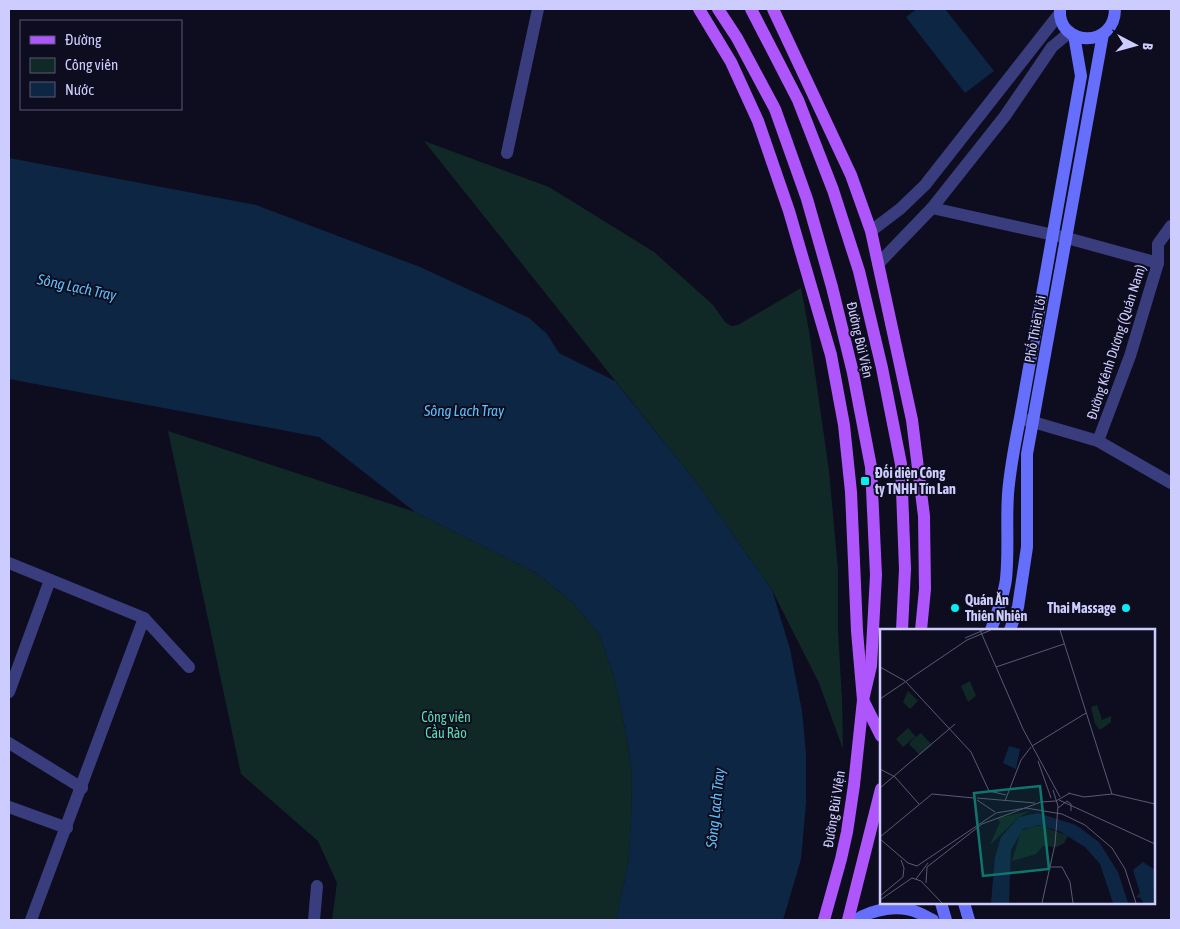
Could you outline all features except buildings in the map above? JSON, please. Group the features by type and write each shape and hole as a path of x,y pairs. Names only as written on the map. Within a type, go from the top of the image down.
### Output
{"main road":[{"name":"Đường Bùi Viện","path":"699,9 731,62 758,121 789,211 831,356 844,425 852,492 857,631 863,700"},
{"name":"Đường Bùi Viện","path":"718,9 775,109 807,199 832,287 853,373 871,468 876,575 871,666 863,700 847,832 824,920"},
{"name":"Đường Bùi Viện","path":"751,9 798,100 833,190 859,271 882,368 901,464 906,569 902,629"},
{"path":"773,9 851,175 871,231 912,420 924,516 925,590 921,629"},
{"name":"Phố Thiên Lôi","path":"1010,629 1018,607 1026,547 1026,465 1033,423 1103,34 1113,22 1115,9"},
{"name":"Phố Thiên Lôi","path":"991,629 1001,603 1006,580 1008,494 1013,451 1081,76 1072,34 1061,20 1060,11"},
{"path":"1072,34 1088,39 1103,34"},
{"path":"1081,76 1084,72 1092,73 1094,81"},
{"path":"789,211 807,199"},
{"path":"863,700 880,734"},
{"path":"848,920 880,793"},
{"path":"941,904 946,920"},
{"path":"964,904 969,920"},
{"path":"856,920 870,913 885,909 902,909 918,912 933,920"}],"street":[{"path":"507,153 538,9"},
{"path":"871,231 900,209 926,185 1060,11"},
{"path":"878,264 932,208 1005,116 1052,47 1072,34"},
{"path":"932,208 1067,238 1158,263"},
{"name":"Đường Kênh Dương (Quán Nam)","path":"1098,441 1130,356 1158,263 1158,244 1171,226"},
{"path":"1020,418 1098,441 1171,483"},
{"path":"9,563 144,618 190,667"},
{"path":"9,692 50,580"},
{"path":"31,920 82,788 144,618"},
{"path":"9,743 82,788"},
{"path":"9,807 67,828"},
{"path":"314,920 317,886"}],"green space":[{"path":"424,141 549,187 654,252 713,305 725,322 731,326 738,325 801,288 829,471 838,570 838,631 843,749 819,683 772,590 696,482"},
{"name":"Công viên Cầu Rào","path":"168,431 415,512 536,573 572,602 599,634 614,677 626,733 632,775 628,865 616,920 332,920 337,883 318,841 241,774"}],"water":[{"path":"917,9 945,9 994,71 965,93 906,17"},
{"name":"Sông Lạch Tray","path":"9,158 256,205 420,267 529,318 547,334 559,353 615,381 696,482 772,590 790,649 802,711 806,753 806,803 801,859 783,920 616,920 628,865 632,775 626,733 614,677 599,634 572,602 536,573 415,512 319,437 9,379"}],"place":[{"name":"Đối diện Công ty TNHH Tín Lan","path":"865,481"},
{"name":"Quán Ăn Thiên Nhiên","path":"955,608"},
{"name":"Thai Massage","path":"1126,608"}]}
